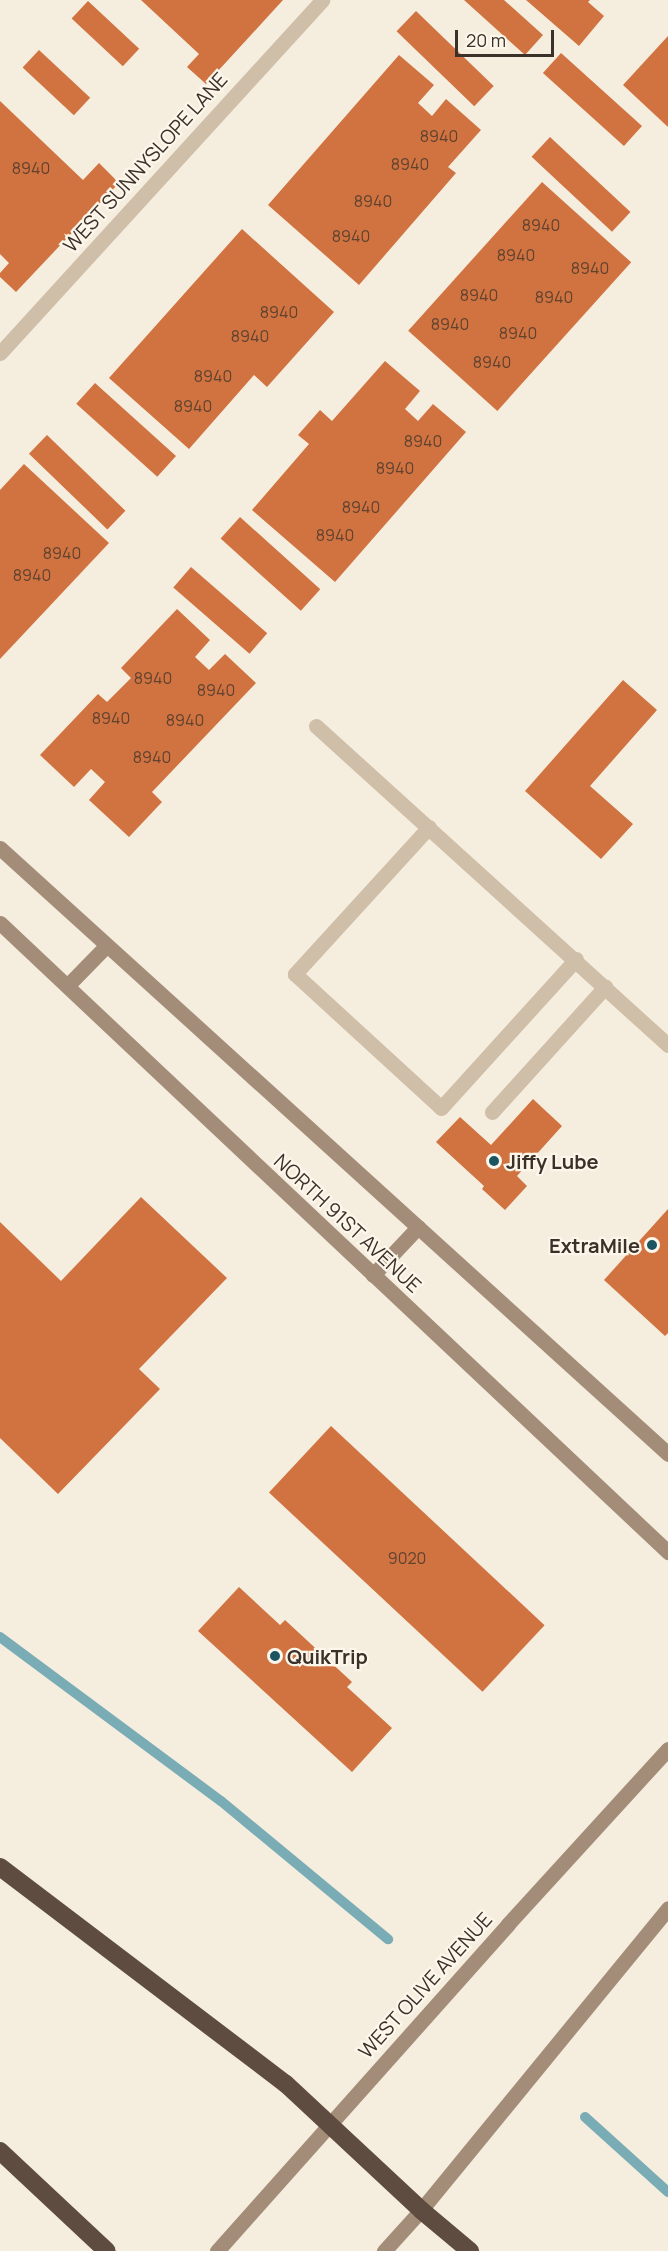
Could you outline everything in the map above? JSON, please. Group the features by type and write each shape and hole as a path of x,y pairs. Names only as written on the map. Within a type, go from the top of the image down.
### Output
{"highway":[{"path":"0,1867 286,2084 421,2210 470,2251"},
{"path":"0,2151 107,2251"}],"main road":[{"path":"0,848 668,1454"},
{"name":"NORTH 91ST AVENUE","path":"0,923 668,1552"},
{"path":"67,986 106,946"},
{"path":"373,1275 418,1227"},
{"name":"WEST OLIVE AVENUE","path":"217,2251 668,1749"},
{"path":"384,2251 421,2210 668,1908"}],"street":[{"name":"WEST SUNNYSLOPE LANE","path":"0,353 322,0"},
{"path":"316,726 576,959 668,1045"},
{"path":"429,827 295,974 441,1108 576,959"},
{"path":"492,1112 605,987"}],"building":[{"path":"141,0 283,0 206,84 187,67 199,54"},
{"path":"464,0 504,0 543,35 525,55"},
{"path":"526,0 590,0 588,2 604,16 579,46"},
{"path":"88,1 139,49 123,66 72,19"},
{"path":"416,11 494,86 474,106 397,31"},
{"path":"668,36 668,127 623,85"},
{"path":"39,50 90,98 74,115 23,68"},
{"path":"561,53 642,126 624,146 543,73"},
{"path":"399,55 434,85 418,103 432,116 446,99 481,130 448,167 456,173 359,285 268,205"},
{"path":"0,101 83,180 99,163 119,183 16,292 0,277 0,273 9,263 0,254"},
{"path":"550,137 630,212 612,232 532,157"},
{"path":"542,182 631,262 497,411 408,331"},
{"path":"242,229 334,312 267,387 254,375 189,449 109,378"},
{"path":"385,361 420,391 405,409 418,421 433,404 466,432 335,582 252,510 309,444 298,435 320,410 332,421"},
{"path":"95,383 176,456 157,477 76,404"},
{"path":"47,435 125,511 107,529 29,454"},
{"path":"24,464 109,543 0,659 0,490"},
{"path":"240,517 320,589 301,611 221,539"},
{"path":"191,567 267,633 250,654 173,587"},
{"path":"177,609 210,640 195,657 209,670 225,654 256,683 152,792 162,802 129,837 89,800 105,782 91,769 74,787 40,755 98,694 107,702 131,678 121,668"},
{"path":"623,680 657,710 590,786 633,824 601,859 525,791"},
{"name":"Jiffy Lube","path":"533,1099 562,1126 517,1176 527,1186 505,1210 482,1189 484,1186 436,1142 460,1117 491,1145"},
{"path":"141,1197 227,1278 139,1369 160,1389 58,1494 0,1438 0,1222 61,1281"},
{"name":"ExtraMile","path":"668,1209 668,1333 665,1336 604,1280"},
{"name":"QuikTrip","path":"331,1426 545,1625 482,1692 269,1493"},
{"name":"QuikTrip","path":"239,1587 280,1625 285,1620 352,1682 347,1687 392,1728 352,1772 198,1631"}],"waterway":[{"path":"0,1637 221,1801 388,1939"},
{"path":"585,2117 668,2192"}],"place":[{"name":"Jiffy Lube","path":"494,1161"},
{"name":"ExtraMile","path":"652,1245"},
{"name":"QuikTrip","path":"275,1656"}]}
